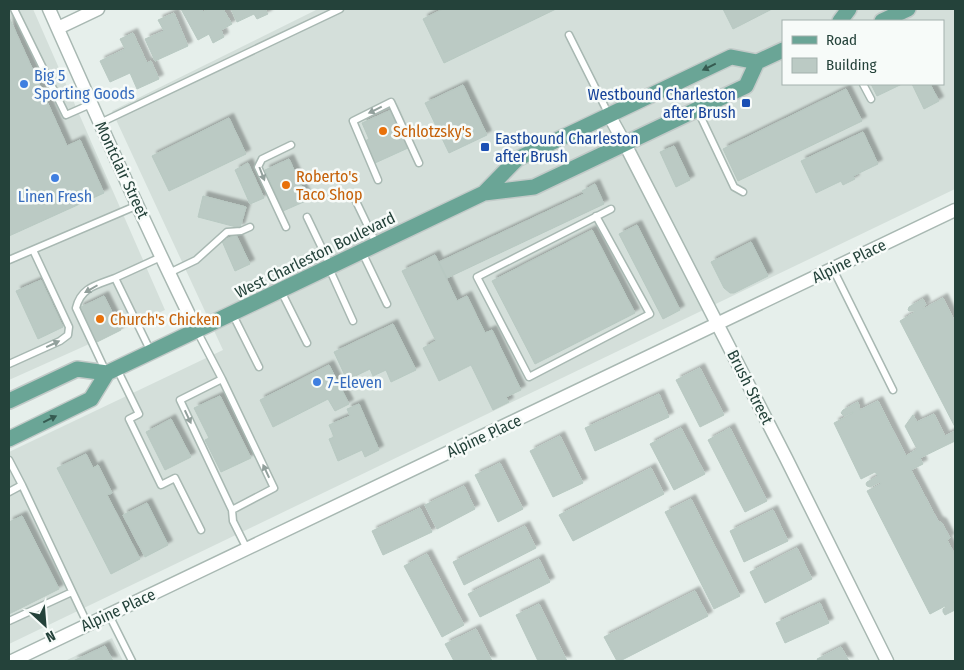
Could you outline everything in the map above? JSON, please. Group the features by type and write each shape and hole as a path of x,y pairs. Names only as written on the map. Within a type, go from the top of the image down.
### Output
{"main road":[{"path":"841,20 848,9"},
{"path":"884,20 908,9"},
{"path":"757,62 782,50"},
{"name":"West Charleston Boulevard","path":"112,371 484,193 534,187 697,110 746,86 757,62 731,57 517,159 484,193"},
{"path":"10,397 77,368 112,371"},
{"path":"9,439 92,399 112,371"}],"street":[{"name":"Montclair Street","path":"49,9 161,257 197,330"},
{"path":"58,28 98,9"},
{"name":"Brush Street","path":"609,115 626,144 888,661"},
{"name":"Alpine Place","path":"12,661 955,210"}],"lane":[{"path":"14,9 66,115 92,104"},
{"path":"100,123 340,9"},
{"path":"569,35 609,115"},
{"path":"864,85 871,99"},
{"path":"378,180 353,121 391,102 419,162"},
{"path":"697,110 734,187 743,192"},
{"path":"286,227 258,167 262,159 291,145"},
{"path":"353,194 376,245"},
{"path":"9,260 138,205"},
{"path":"596,216 650,314 530,377 477,277 596,216 611,209"},
{"path":"307,217 353,321"},
{"path":"169,273 196,260 227,232 241,231 250,227"},
{"path":"9,364 60,341 68,335 69,327 34,250"},
{"path":"362,252 387,304"},
{"path":"161,257 88,289 78,299 76,308 139,414 129,419 162,485 175,478 201,530"},
{"path":"833,269 893,390"},
{"path":"115,278 151,352"},
{"path":"280,290 307,343"},
{"path":"232,313 259,367"},
{"path":"197,330 274,488 232,510"},
{"path":"222,379 180,400 232,510 233,520 247,549"},
{"path":"9,460 88,625"},
{"path":"9,492 22,485"},
{"path":"9,621 72,592"},
{"path":"108,615 132,661"}],"shaded area":[{"path":"9,9 33,9 165,310 9,380"},
{"path":"318,9 955,9 955,189 9,644 9,452 223,350 112,111"},
{"path":"112,638 123,661 65,661"}],"building":[{"path":"181,9 201,9 203,12 208,9 223,9 232,24 221,30 224,37 213,43 209,34 198,40"},
{"path":"231,9 265,9 268,14 257,19 254,14 237,22"},
{"path":"443,9 556,9 444,63 423,19"},
{"path":"723,9 772,9 733,29"},
{"path":"174,13 188,46 155,61 145,39 164,31 158,20"},
{"name":"Big 5 Sporting Goods","path":"9,17 67,146 80,140 104,193 9,236"},
{"path":"133,33 147,63 151,61 159,79 137,89 130,73 110,82 100,61 125,49 120,39"},
{"path":"463,85 487,135 449,153 425,103"},
{"path":"872,85 900,85 877,96"},
{"path":"912,85 931,85 939,101 924,109"},
{"path":"846,89 862,121 738,181 723,149"},
{"name":"Schlotzsky's","path":"391,110 408,148 375,163 365,141 369,139 362,123"},
{"path":"229,118 246,154 169,191 152,156"},
{"path":"863,132 878,164 853,176 855,179 843,185 841,181 816,193 801,161"},
{"path":"674,146 690,180 676,187 660,152"},
{"name":"Roberto's Taco Shop","path":"289,159 308,200 283,211 265,170"},
{"path":"248,163 264,198 250,204 235,170"},
{"path":"595,184 604,204 447,278 439,262 584,194 582,191"},
{"path":"203,196 246,207 240,228 198,217"},
{"path":"637,225 680,310 663,319 619,234"},
{"path":"592,230 635,313 535,364 492,281"},
{"path":"236,235 250,264 235,271 222,241"},
{"path":"751,242 768,276 734,293 730,293 724,288 711,262"},
{"path":"435,255 457,301 467,296 485,333 492,330 521,390 506,397 509,402 493,410 471,365 439,381 423,348 436,341 402,271"},
{"path":"41,280 63,327 38,339 16,291"},
{"name":"Church's Chicken","path":"104,296 121,330 95,343 79,308"},
{"path":"943,298 955,322 955,427 900,321 915,312 909,311 909,307 923,299 926,305 923,309"},
{"path":"393,324 416,370 391,382 386,370 373,376 370,369 347,380 334,352"},
{"name":"7-Eleven","path":"329,365 349,404 335,411 328,399 273,427 260,400"},
{"path":"700,368 724,415 700,427 676,380"},
{"path":"659,394 669,417 595,451 585,428"},
{"path":"220,396 251,458 221,472 205,440 209,438 194,408"},
{"path":"878,401 906,456 917,449 905,426 913,415 917,422 934,414 945,436 955,431 955,441 920,458 923,464 911,470 938,521 942,523 950,538 947,540 955,555 955,601 953,602 955,603 955,610 945,615 943,609 945,606 930,614 867,491 881,484 880,482 870,487 866,484 878,476 875,472 861,479 834,423 853,413 844,416 841,413 858,402 860,410"},
{"path":"359,404 379,450 365,457 362,450 338,461 329,439 334,437 329,425 350,416 347,409"},
{"path":"171,419 191,457 165,470 146,432"},
{"path":"681,428 705,474 674,490 650,444"},
{"path":"730,428 767,501 745,512 708,440"},
{"path":"560,436 583,483 553,497 530,451"},
{"path":"86,454 93,468 98,465 112,493 107,495 140,559 111,574 57,468"},
{"path":"500,463 523,509 498,522 475,475"},
{"path":"651,468 664,494 573,541 559,515"},
{"path":"464,486 475,509 437,529 425,505"},
{"path":"691,499 740,596 714,609 665,512"},
{"path":"147,503 168,545 145,557 123,515"},
{"path":"420,508 432,532 383,555 372,531"},
{"path":"773,510 788,541 744,562 730,531"},
{"path":"22,516 59,589 9,614 9,522"},
{"path":"525,526 536,548 464,585 453,562"},
{"path":"797,548 812,579 765,603 750,572"},
{"path":"427,554 464,625 442,637 404,566"},
{"path":"539,559 550,582 480,617 468,594"},
{"path":"695,591 708,616 617,661 604,637"},
{"path":"820,603 829,623 785,643 776,623"},
{"path":"539,604 567,661 538,661 516,615"},
{"path":"476,629 492,661 454,661 445,644"},
{"path":"105,646 113,661 73,661"},
{"path":"841,647 849,661 818,661 817,659"}],"place":[{"name":"Big 5 Sporting Goods","path":"24,84"},
{"name":"Westbound Charleston after Brush","path":"746,103"},
{"name":"Schlotzsky's","path":"383,131"},
{"name":"Eastbound Charleston after Brush","path":"485,147"},
{"name":"Linen Fresh","path":"55,178"},
{"name":"Roberto's Taco Shop","path":"286,185"},
{"name":"Church's Chicken","path":"100,319"},
{"name":"7-Eleven","path":"317,382"}]}
